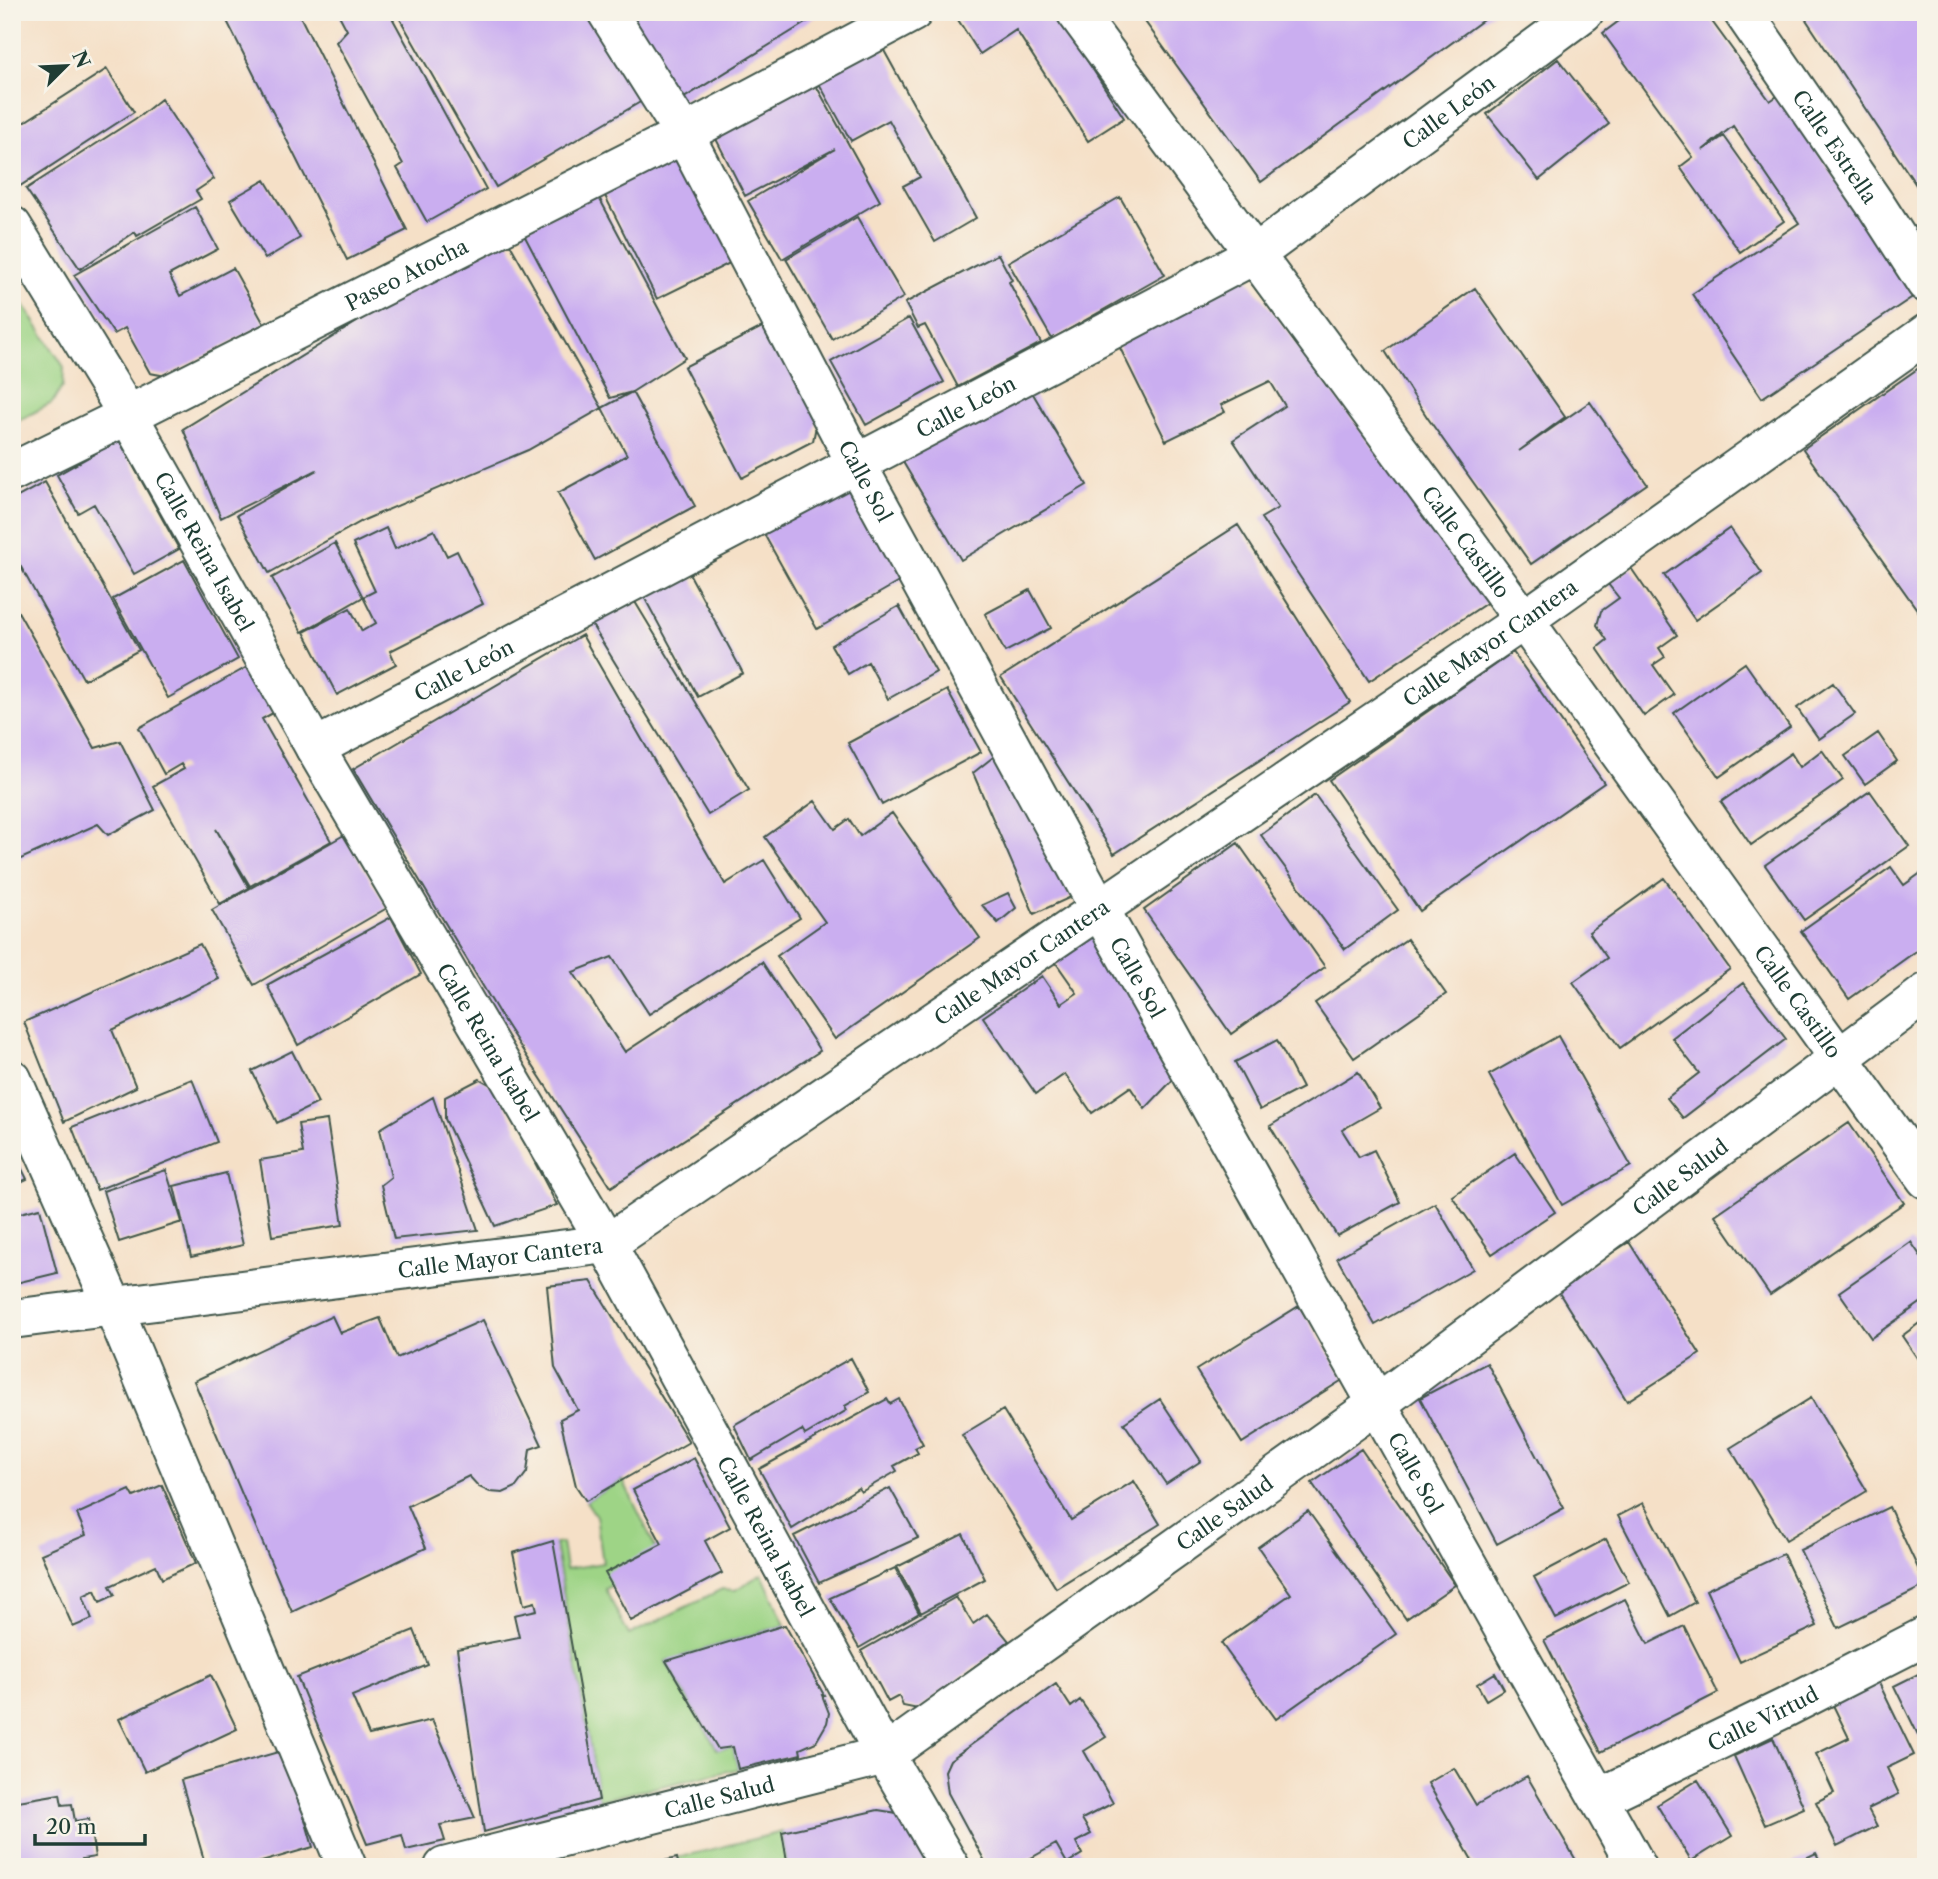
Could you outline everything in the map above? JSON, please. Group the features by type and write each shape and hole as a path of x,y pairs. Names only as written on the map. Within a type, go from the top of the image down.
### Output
{"main road":[{"name":"Calle Sol","path":"607,12 684,134 857,465 1100,910 1637,1867"},
{"name":"Paseo Atocha","path":"12,472 684,134 913,12"},
{"name":"Calle Castillo","path":"1076,12 1524,620 1926,1179"},
{"name":"Calle León","path":"315,748 1254,255 1584,12"},
{"name":"Calle Estrella","path":"1743,12 1926,283"},
{"name":"Calle Reina Isabel","path":"12,226 128,415 315,748 607,1244 885,1755 950,1867"},
{"name":"Calle Mayor Cantera","path":"12,1319 607,1244 1524,620 1926,334"},
{"name":"Calle Salud","path":"444,1867 885,1755 1377,1404 1926,993"},
{"path":"12,1079 113,1306 347,1867"},
{"name":"Calle Virtud","path":"1599,1798 1785,1709 1926,1636"}],"green space":[{"path":"12,287 64,367 63,386 52,403 12,424"},
{"path":"623,1480 661,1559 605,1589 629,1635 722,1589 735,1590 762,1574 785,1625 666,1661 717,1749 733,1747 738,1769 599,1800 555,1544 562,1543 566,1569 603,1563 596,1516 586,1501"},
{"path":"782,1832 788,1867 679,1867 677,1858"}],"building":[{"path":"239,12 298,12 407,230 347,260 226,19"},
{"path":"343,12 389,12 486,189 427,222 397,168 403,164 336,42 347,30 339,15"},
{"path":"396,12 584,12 642,101 496,187"},
{"path":"626,12 823,12 679,101"},
{"path":"953,12 1056,12 1124,118 1088,141 1016,30 980,54"},
{"path":"1138,12 1494,12 1261,182"},
{"path":"1631,12 1705,12 1770,101 1779,95 1914,296 1762,398 1692,294 1799,223 1733,126 1703,150 1724,136 1784,221 1740,252 1680,167 1693,157 1603,33"},
{"path":"1801,12 1926,12 1926,200"},
{"path":"881,45 976,218 935,242 903,186 920,177 889,120 851,141 816,78"},
{"path":"1558,59 1609,124 1539,180 1487,114"},
{"path":"107,69 134,112 20,186 12,174 12,130"},
{"path":"813,80 880,201 782,259 748,201 835,149 745,196 713,133"},
{"path":"161,99 214,179 196,191 201,199 137,236 135,232 80,269 26,189 141,115"},
{"path":"681,145 738,259 657,299 600,186"},
{"path":"265,180 300,238 265,259 230,200"},
{"path":"596,192 685,358 632,392 610,398 522,231"},
{"path":"1120,197 1165,275 1052,339 1008,262"},
{"path":"195,207 218,249 169,275 180,296 233,268 264,324 166,376 150,373 125,328 114,334 74,275"},
{"path":"857,217 904,297 832,339 786,259"},
{"path":"507,239 602,408 528,450 364,520 269,573 237,515 317,470 221,518 183,429 370,314"},
{"path":"998,254 1012,280 1009,282 1041,343 958,387 925,325 918,328 905,303"},
{"path":"1245,275 1488,602 1369,681 1261,518 1278,508 1233,440 1285,406 1270,381 1221,405 1225,412 1166,441 1118,344"},
{"path":"1475,288 1565,417 1519,451 1590,402 1647,484 1531,564 1427,417 1385,351"},
{"path":"909,318 944,382 866,425 831,362"},
{"path":"770,323 818,416 813,441 742,478 684,367"},
{"path":"1926,363 1926,622 1803,449"},
{"path":"1026,382 1087,485 961,560 900,457"},
{"path":"632,392 695,506 595,560 558,493 627,455 602,408"},
{"path":"119,440 179,549 134,574 94,504 78,513 57,475"},
{"path":"852,476 909,576 817,629 755,518"},
{"path":"45,482 139,650 84,680 12,551 12,500"},
{"path":"1238,525 1350,702 1114,854 1001,677"},
{"path":"386,528 395,549 434,530 447,556 457,551 483,604 390,651 396,664 337,695 304,632 350,608 362,631 376,623 363,597 375,591 353,544"},
{"path":"1730,528 1762,573 1695,620 1664,575"},
{"path":"335,543 363,597 302,632 272,578"},
{"path":"184,560 238,659 168,698 113,599"},
{"path":"682,560 743,673 698,697 637,584"},
{"path":"1631,568 1677,635 1659,648 1665,657 1653,665 1674,695 1644,716 1597,648 1607,640 1597,625 1601,611 1619,598 1608,584"},
{"path":"626,587 749,790 708,815 584,612"},
{"path":"1030,590 1051,628 1005,652 985,614"},
{"path":"12,601 95,748 120,741 155,810 108,835 98,824 12,863"},
{"path":"899,606 936,672 888,699 868,662 848,674 831,645"},
{"path":"582,635 725,884 764,860 800,918 649,1014 612,957 573,972 625,1052 762,962 820,1051 611,1187 502,1018 353,769"},
{"path":"1513,652 1604,783 1420,911 1329,780"},
{"path":"1745,663 1790,727 1719,777 1674,713"},
{"path":"247,667 273,713 262,719 331,841 250,886 216,829 249,888 220,904 153,786 184,769 181,764 164,774 139,728"},
{"path":"1833,683 1855,714 1819,739 1797,708"},
{"path":"947,690 981,752 882,805 848,743"},
{"path":"1878,733 1897,761 1865,784 1845,756"},
{"path":"1007,746 1071,897 1034,914 973,773"},
{"path":"1822,750 1843,780 1751,845 1721,802 1791,753 1800,767"},
{"path":"1870,791 1909,846 1804,920 1765,865"},
{"path":"1315,795 1398,910 1345,949 1261,835"},
{"path":"815,801 835,829 849,819 860,836 892,813 980,938 835,1039 777,956 825,922 765,837"},
{"path":"344,835 387,908 254,985 212,910"},
{"path":"1238,843 1325,967 1231,1034 1144,910"},
{"path":"1891,867 1904,885 1925,870 1926,872 1926,944 1849,999 1801,931"},
{"path":"1664,878 1730,969 1620,1048 1573,982 1607,958 1589,932"},
{"path":"1008,893 1016,908 998,923 982,905"},
{"path":"391,917 421,974 298,1045 267,985"},
{"path":"1101,927 1184,1068 1145,1109 1130,1087 1092,1113 1065,1074 1036,1094 983,1017 1042,976 1061,1004 1077,993 1054,960"},
{"path":"1407,939 1446,994 1354,1058 1315,1003"},
{"path":"200,944 219,979 112,1030 136,1087 64,1122 24,1022"},
{"path":"1743,983 1786,1039 1683,1118 1667,1098 1699,1073 1672,1038"},
{"path":"1558,1036 1631,1166 1562,1205 1489,1075"},
{"path":"1277,1040 1302,1088 1260,1110 1235,1062"},
{"path":"292,1051 318,1103 277,1123 252,1071"},
{"path":"1358,1072 1380,1108 1342,1130 1359,1157 1374,1150 1400,1202 1337,1236 1270,1126"},
{"path":"192,1079 217,1142 97,1190 72,1127"},
{"path":"480,1079 496,1088 557,1205 495,1226 445,1119 445,1097"},
{"path":"433,1097 478,1230 394,1239 381,1185 391,1177 380,1129"},
{"path":"327,1120 343,1225 272,1236 260,1160 303,1153 298,1124"},
{"path":"1849,1123 1904,1203 1770,1295 1715,1215"},
{"path":"12,1149 27,1179 12,1186"},
{"path":"1515,1153 1555,1212 1492,1254 1452,1196"},
{"path":"166,1170 182,1222 119,1242 103,1191"},
{"path":"226,1173 243,1245 191,1257 174,1186"},
{"path":"1435,1203 1473,1269 1375,1325 1337,1258"},
{"path":"40,1208 57,1273 12,1284 12,1215"},
{"path":"1629,1242 1700,1354 1627,1401 1556,1288"},
{"path":"1911,1242 1926,1264 1926,1299 1871,1338 1839,1292"},
{"path":"591,1281 689,1442 586,1501 576,1486 560,1419 578,1410 555,1368 547,1286"},
{"path":"1299,1306 1344,1379 1242,1443 1196,1370"},
{"path":"332,1316 340,1333 380,1318 397,1358 483,1320 542,1445 530,1449 527,1472 516,1487 503,1493 490,1492 479,1487 469,1476 408,1506 426,1548 292,1612 194,1381"},
{"path":"1926,1318 1926,1367 1924,1368 1902,1336"},
{"path":"851,1358 869,1392 845,1406 847,1410 805,1435 802,1430 751,1460 734,1425"},
{"path":"1487,1363 1564,1508 1497,1544 1420,1398"},
{"path":"1811,1398 1867,1491 1786,1540 1730,1448"},
{"path":"887,1399 890,1404 899,1399 923,1444 915,1448 918,1453 894,1466 897,1471 861,1492 858,1488 792,1529 759,1469"},
{"path":"1160,1399 1201,1461 1166,1484 1124,1423"},
{"path":"1003,1410 1071,1520 1134,1481 1160,1524 1056,1588 962,1435"},
{"path":"1361,1449 1455,1585 1406,1619 1312,1483"},
{"path":"694,1458 730,1527 705,1541 722,1573 631,1621 605,1573 662,1544 633,1490"},
{"path":"162,1485 196,1563 162,1579 156,1565 110,1586 115,1595 100,1602 95,1590 83,1596 92,1619 73,1627 41,1554 86,1535 77,1514 130,1490 134,1497"},
{"path":"890,1488 918,1538 819,1583 794,1536"},
{"path":"1643,1503 1695,1602 1670,1616 1618,1516"},
{"path":"1889,1507 1926,1585 1838,1628 1800,1550"},
{"path":"1308,1511 1396,1634 1276,1719 1221,1643 1291,1594 1258,1547"},
{"path":"963,1534 985,1579 921,1613 897,1567"},
{"path":"1606,1539 1629,1582 1556,1619 1534,1577"},
{"path":"553,1541 599,1800 484,1832 457,1649 519,1637 514,1615 537,1610 535,1602 524,1605 513,1553"},
{"path":"1783,1554 1817,1626 1740,1662 1706,1590"},
{"path":"895,1568 919,1613 859,1648 830,1598"},
{"path":"956,1597 973,1624 987,1614 1009,1641 918,1709 903,1706 899,1696 888,1702 861,1651"},
{"path":"1625,1599 1648,1644 1684,1626 1718,1693 1601,1752 1544,1640"},
{"path":"785,1625 824,1695 829,1713 827,1723 816,1742 800,1749 801,1754 738,1769 733,1747 718,1749 666,1661"},
{"path":"414,1630 428,1665 352,1696 369,1735 432,1720 475,1818 440,1825 445,1841 406,1850 402,1835 367,1844 297,1677"},
{"path":"1926,1670 1926,1751 1894,1686"},
{"path":"1495,1673 1504,1689 1486,1700 1477,1684"},
{"path":"211,1675 237,1729 145,1772 119,1719"},
{"path":"1878,1681 1914,1755 1887,1768 1899,1794 1868,1809 1877,1826 1837,1846 1816,1802 1834,1793 1816,1754 1849,1738 1832,1703"},
{"path":"1056,1684 1071,1707 1080,1700 1106,1737 1084,1751 1113,1803 1082,1819 1091,1834 1076,1842 1082,1854 1067,1863 1056,1844 1015,1867 988,1867 948,1793 945,1771 950,1760"},
{"path":"1773,1738 1804,1808 1765,1825 1734,1756"},
{"path":"285,1750 313,1847 244,1867 206,1867 181,1780"},
{"path":"1454,1768 1476,1805 1527,1776 1580,1867 1476,1867 1428,1783"},
{"path":"1698,1780 1732,1836 1691,1861 1657,1805"},
{"path":"60,1794 62,1805 72,1804 75,1821 89,1819 95,1857 82,1859 83,1867 12,1867 12,1802"},
{"path":"878,1810 897,1813 932,1867 788,1867 782,1832"},
{"path":"1816,1853 1823,1867 1787,1867"},
{"path":"677,1858 679,1867 641,1866"}]}
